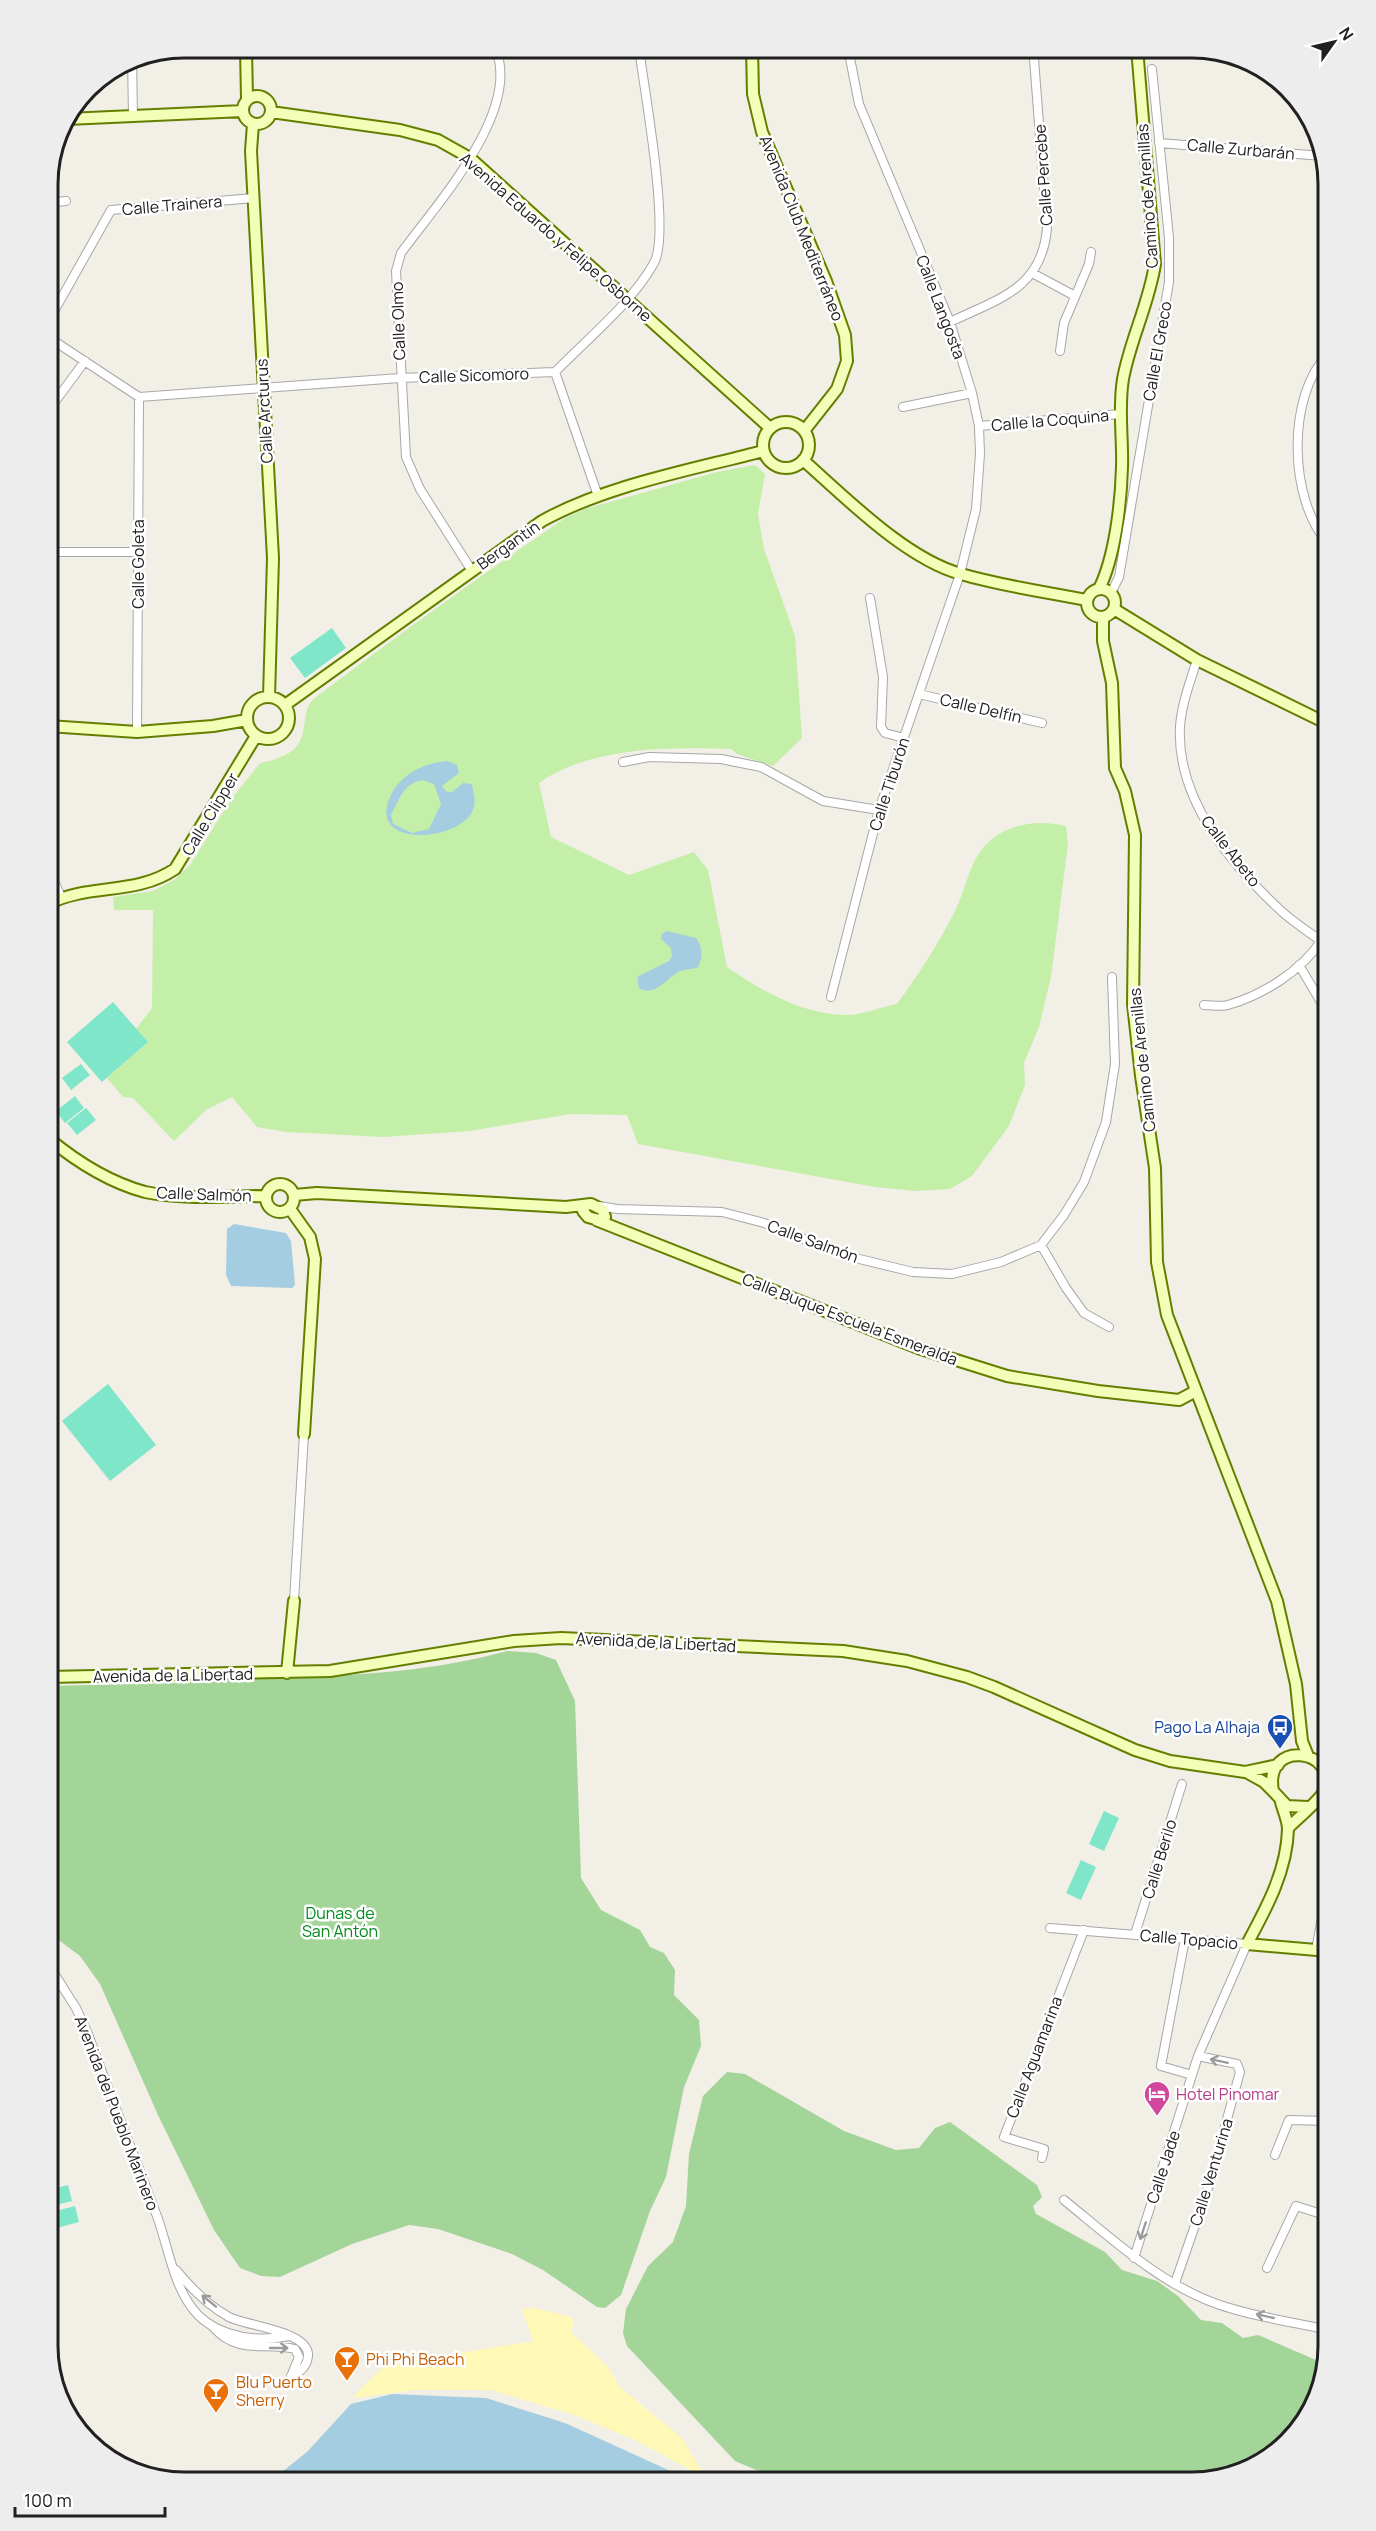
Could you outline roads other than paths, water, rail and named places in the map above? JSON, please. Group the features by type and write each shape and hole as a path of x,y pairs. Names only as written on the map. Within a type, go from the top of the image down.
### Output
{"street":[{"path":"246,59 248,99 243,111 248,122 253,124 265,122 271,112 266,99 254,96 248,99"},
{"name":"Calle Olmo","path":"472,571 420,489 406,457 396,271 401,253 470,158 498,94 501,70 498,59"},
{"path":"598,496 555,372 628,298 656,261 661,213 640,59"},
{"name":"Avenida Club Mediterráneo","path":"752,59 753,94 762,132 826,281 845,336 846,361 837,389 804,431"},
{"name":"Calle Langosta","path":"850,59 859,104 950,322 972,393 979,426 976,509 960,574"},
{"name":"Calle Percebe","path":"1034,59 1047,228 1046,248 1034,274"},
{"name":"Camino de Arenillas","path":"1100,589 1106,575 1120,496 1124,378 1151,291 1155,264 1138,59"},
{"name":"Calle El Greco","path":"1112,593 1119,577 1169,282 1169,238 1152,69"},
{"path":"132,70 133,116"},
{"path":"77,119 243,111"},
{"name":"Avenida Eduardo y Felipe Osborne","path":"271,112 400,130 438,140 470,158 770,428"},
{"name":"Calle Arcturus","path":"253,124 251,151 273,558 269,697"},
{"name":"Calle Zurbarán","path":"1159,143 1314,155"},
{"name":"Calle Trainera","path":"59,303 111,210 254,198"},
{"path":"59,202 66,201"},
{"path":"1060,351 1064,323 1089,264 1091,252"},
{"path":"950,322 998,299 1034,274 1075,296"},
{"path":"59,344 139,397"},
{"path":"59,396 85,361"},
{"path":"1318,369 1304,399 1299,452 1300,480 1310,514 1318,527"},
{"name":"Calle Sicomoro","path":"139,397 400,378 555,372"},
{"path":"903,407 972,393"},
{"name":"Calle Goleta","path":"137,732 139,397"},
{"name":"Calle la Coquina","path":"979,426 1062,417 1121,414"},
{"path":"792,422 804,431 809,446 803,460 785,468 768,459 763,443 770,428 776,423 792,422"},
{"name":"Bergantin","path":"285,705 542,521 598,496 764,451"},
{"path":"803,460 877,524 925,558 960,574 1087,600"},
{"path":"59,552 138,552"},
{"name":"Calle Tiburón","path":"831,997 879,810 960,574"},
{"path":"1100,589 1112,593 1114,609 1103,617 1090,613 1087,600 1091,592 1100,589"},
{"path":"870,598 883,677 881,727 885,733 904,738"},
{"path":"1114,609 1197,660 1318,719"},
{"name":"Camino de Arenillas","path":"1103,617 1103,641 1112,683 1115,768 1125,791 1134,835 1133,1004 1155,1168 1157,1262 1167,1315 1194,1392 1277,1600 1296,1684 1302,1755"},
{"name":"Calle Abeto","path":"1197,660 1183,703 1180,729 1186,773 1199,812 1230,855 1277,908 1318,938"},
{"name":"Calle Delfín","path":"919,694 1042,723"},
{"path":"269,697 285,705 289,718 286,730 276,738 256,736 248,726 250,706 262,698 269,697"},
{"path":"59,727 137,732 213,726 247,720"},
{"name":"Calle Clipper","path":"61,897 130,888 158,880 175,868 256,736"},
{"path":"623,762 649,757 721,759 761,767 823,801 879,810"},
{"path":"59,892 61,897"},
{"path":"1204,1005 1226,1006 1286,976 1318,948"},
{"path":"1299,965 1318,997"},
{"name":"Calle Salmón","path":"590,1205 617,1209 722,1212 764,1223 847,1256 913,1272 952,1274 1001,1262 1041,1245 1064,1215 1084,1182 1106,1122 1115,1064 1112,977"},
{"name":"Calle Salmón","path":"59,1147 76,1162 112,1180 147,1192 266,1196"},
{"path":"280,1184 289,1187 294,1195 290,1209 281,1213 271,1210 266,1196 271,1188 280,1184"},
{"path":"294,1195 317,1193 566,1207 590,1205 603,1210 598,1218"},
{"path":"590,1205 583,1211 598,1218"},
{"name":"Calle Buque Escuela Esmeralda","path":"566,1207 918,1348 1007,1376 1098,1391 1179,1400 1194,1392"},
{"path":"287,1673 294,1601 315,1259 310,1237 290,1209"},
{"path":"598,1218 617,1209"},
{"path":"1041,1245 1066,1288 1084,1313 1109,1327"},
{"name":"Avenida de la Libertad","path":"58,1677 287,1673 358,1668 514,1641 561,1638 843,1652 907,1661 967,1677 1135,1750 1181,1763 1245,1772 1264,1782 1274,1791"},
{"path":"1247,1944 1271,1900 1288,1828 1281,1802 1274,1791 1272,1782 1278,1765 1302,1755 1318,1765"},
{"name":"Avenida de la Libertad","path":"1245,1772 1278,1765"},
{"name":"Calle Berilo","path":"1135,1934 1182,1784"},
{"path":"1288,1828 1318,1800"},
{"path":"1281,1802 1294,1808 1308,1807"},
{"name":"Calle Topacio","path":"1050,1928 1318,1951"},
{"name":"Calle Aguamarina","path":"1042,2158 1044,2150 1004,2138 1084,1930"},
{"path":"1185,1938 1161,2066 1192,2075"},
{"name":"Calle Jade","path":"1134,2258 1198,2056 1247,1944"},
{"name":"Avenida del Pueblo Marinero","path":"58,1980 76,2008 88,2034 175,2269 189,2304 226,2338 243,2345 295,2349 299,2357 298,2365 291,2376 303,2369 308,2362 308,2351 301,2342 229,2317 175,2269"},
{"name":"Calle Venturina","path":"1176,2283 1208,2188 1240,2072 1237,2064 1198,2056"},
{"path":"1275,2155 1289,2120 1318,2121"},
{"path":"1064,2200 1134,2258 1176,2283 1220,2305 1318,2328"},
{"path":"1267,2268 1296,2206 1318,2213"},
{"name":"Avenida del Pueblo Marinero","path":"208,2322 244,2337 271,2339 289,2336"}],"water":[{"path":"447,761 457,765 459,773 442,786 447,792 452,792 463,783 472,784 474,807 467,819 453,828 435,834 417,835 401,832 390,824 386,810 393,791 403,779 416,770","holes":["423,780 434,784 441,804 429,829 412,833 393,824 391,815 406,788"]},
{"path":"667,931 696,938 702,953 698,967 678,972 655,989 639,988 637,977 669,961 672,956 671,948 661,939 662,934"},
{"path":"234,1224 286,1233 291,1241 295,1285 292,1288 231,1286 226,1275 227,1229"},
{"path":"392,2394 486,2398 565,2423 673,2472 282,2472 307,2452 351,2404"}],"place":[{"name":"Pago La Alhaja","path":"1280,1750"},
{"name":"Hotel Pinomar","path":"1157,2117"},
{"name":"Phi Phi Beach","path":"347,2382"},
{"name":"Blu Puerto Sherry","path":"216,2414"}],"park label":[{"name":"Dunas de San Antón","path":"340,1922"}]}
